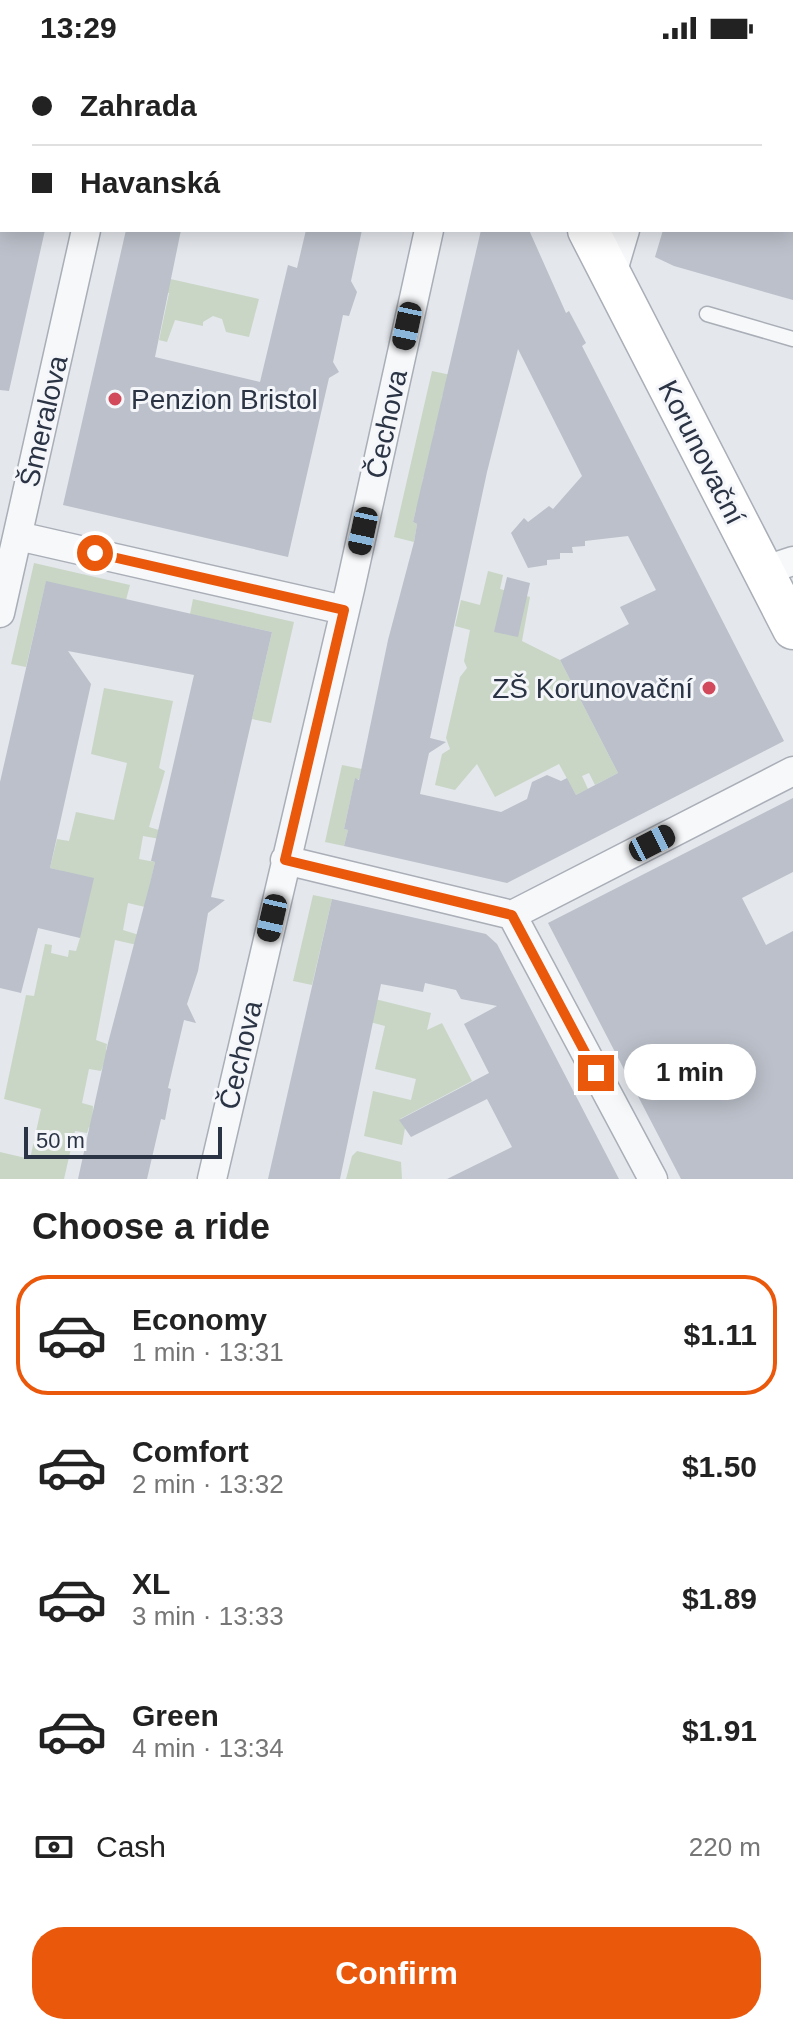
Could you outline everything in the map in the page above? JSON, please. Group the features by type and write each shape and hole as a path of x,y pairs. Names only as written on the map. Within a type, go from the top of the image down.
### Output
{"main road":[{"name":"Korunovační","path":"589,232 778,566 793,629"}],"street":[{"name":"Šmeralova","path":"0,613 86,232"},
{"name":"Čechova","path":"212,1179 429,232"},
{"path":"612,274 624,232"},
{"path":"18,536 344,610"},
{"path":"285,860 512,915 793,771"},
{"path":"512,915 653,1179"}],"lane":[{"path":"707,314 793,339"}],"green space":[{"path":"166,278 259,299 249,337 226,332 222,319 213,316 203,322 203,326 175,320 167,342 159,340 169,293 163,291"},
{"path":"432,371 451,375 447,394 442,396 440,426 435,428 433,437 436,442 428,478 423,477 421,510 416,509 413,522 417,524 414,542 394,537"},
{"path":"34,563 130,585 126,600 46,582 26,667 11,664"},
{"path":"488,571 503,575 500,589 530,597 522,641 560,660 618,773 595,785 589,773 582,776 588,789 576,795 559,764 495,797 477,764 455,790 435,785 442,754 450,749 446,738 460,677 467,668 464,661 470,630 455,626 461,600 480,605"},
{"path":"193,599 294,622 271,723 252,719 272,632 190,614"},
{"path":"104,688 173,701 159,768 165,771 149,827 162,831 160,839 143,836 139,859 155,862 145,907 128,903 123,930 139,935 137,945 115,940 96,1040 107,1044 106,1050 109,1051 101,1071 89,1069 82,1103 93,1106 92,1128 89,1127 87,1133 75,1131 64,1179 0,1179 0,1152 30,1159 41,1109 4,1099 26,995 34,996 45,944 52,945 51,953 68,957 69,950 76,951 80,938 62,871 50,868 57,839 69,841 76,812 114,820 127,763 91,754"},
{"path":"342,765 362,769 359,779 355,779 344,829 348,830 344,846 325,842"},
{"path":"313,895 332,899 312,985 293,981"},
{"path":"375,999 431,1013 427,1030 442,1023 472,1081 400,1119 405,1128 402,1145 364,1136 373,1091 411,1100 416,1079 375,1069 385,1026 370,1022"},
{"path":"357,1151 401,1162 402,1179 346,1179 352,1156"}],"building":[{"path":"0,232 45,232 9,391 0,390"},
{"path":"126,232 181,232 155,357 260,382 288,265 297,268 306,232 362,232 351,281 357,292 349,316 343,315 333,362 339,372 329,378 288,557 63,505"},
{"path":"481,232 530,232 566,313 569,311 586,343 582,346 784,741 507,883 344,846 348,830 344,829 355,778 359,780 388,640 417,524 413,522","holes":["518,349 582,476 553,509 549,506 528,522 524,518 511,533 528,568 547,565 547,560 560,559 560,553 573,553 572,547 585,546 585,541 628,536 656,590 620,607 629,624 560,660 618,773 576,795 567,778 561,781 547,775 532,782 527,799 501,812 420,794 429,753 446,742 430,738 487,472"]},
{"path":"662,232 793,232 793,300 674,266 655,257"},
{"path":"507,577 530,583 518,637 494,632"},
{"path":"46,581 272,632 211,897 225,900 208,913 198,971 187,1004 196,1023 184,1020 168,1088 171,1089 165,1120 161,1119 147,1179 78,1179 108,1043 155,862 151,861 194,675 68,651 91,684 50,868 94,878 80,938 38,928 21,993 0,988 0,782"},
{"path":"793,798 793,872 742,898 766,945 793,931 793,1179 681,1179 548,923"},
{"path":"332,899 486,934 497,944 619,1179 447,1179 512,1147 487,1099 411,1137 399,1120 489,1073 464,1024 497,1006 461,999 456,990 425,983 423,992 381,984 340,1179 268,1179"}],"place":[{"name":"Penzion Bristol","path":"115,399"},
{"name":"ZŠ Korunovační","path":"709,688"}],"route":[{"path":"95,553 344,610 285,860 512,915 596,1073"}]}
